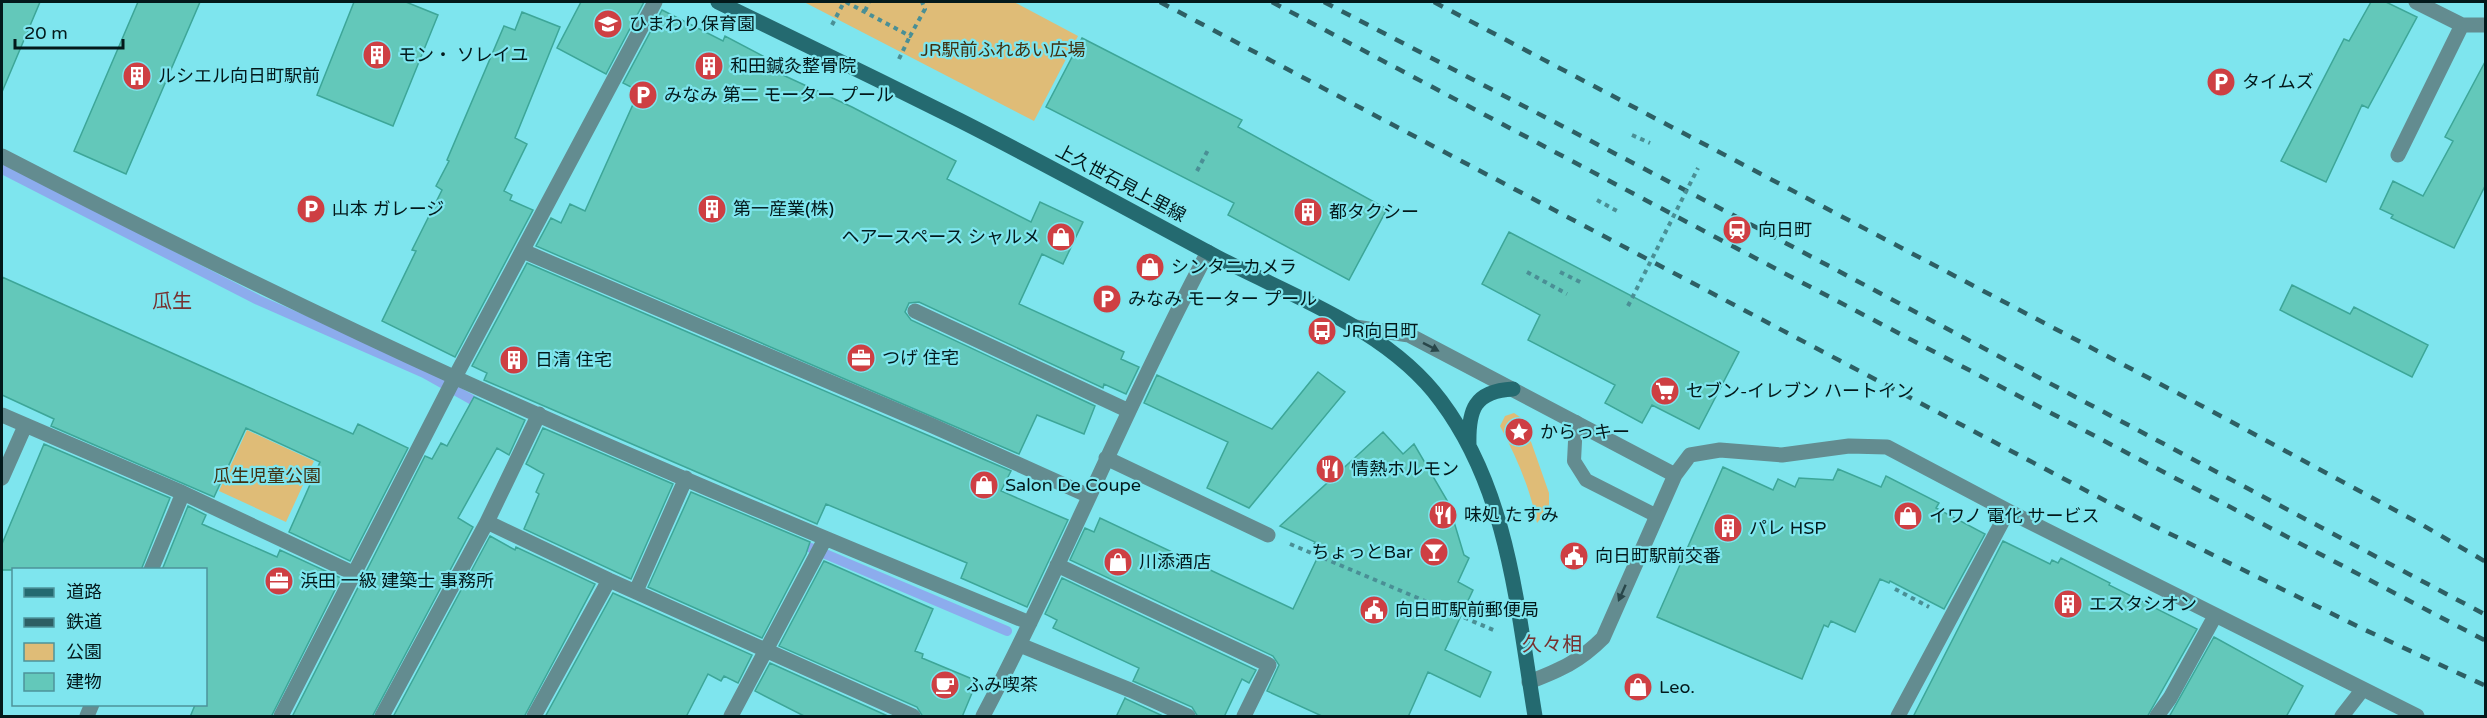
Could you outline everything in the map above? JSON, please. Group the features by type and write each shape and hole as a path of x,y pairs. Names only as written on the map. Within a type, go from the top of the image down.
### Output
{"main road":[{"name":"上久世石見上里線","path":"718,2 959,120 1355,327 1406,363 1441,400 1469,446 1488,486 1502,529 1535,717"},
{"path":"1469,446 1469,423 1477,402 1495,390 1514,389"}],"street":[{"path":"281,717 455,377 655,2"},
{"path":"2416,2 2462,25 2486,25"},
{"path":"2398,155 2462,25"},
{"path":"2,156 132,223 455,377 825,539 1030,622"},
{"path":"523,252 933,426 1089,496"},
{"path":"983,717 1020,645 1128,411 1208,252"},
{"path":"915,311 1128,411"},
{"path":"1355,327 1409,335 1675,475"},
{"path":"382,717 487,522 539,414"},
{"path":"2,415 183,493 355,574"},
{"path":"2,478 25,426"},
{"path":"1529,682 1571,665 1587,654 1603,638 1675,475 1690,455 1720,450 1782,455 1849,446 1887,447 2008,512 2363,689 2407,714"},
{"path":"1106,458 1268,535"},
{"path":"636,591 686,478"},
{"path":"152,568 183,493"},
{"path":"1898,717 2008,512"},
{"path":"487,522 609,580 913,717"},
{"path":"731,717 825,539"},
{"path":"1057,565 1269,665 1244,717"},
{"path":"534,717 609,580"},
{"path":"2157,717 2170,698 2215,616"},
{"path":"1020,645 1130,690 1188,717"},
{"path":"2342,717 2363,689"}],"lane":[{"path":"1575,422 1574,461 1586,480 1657,516"}],"path":[{"path":"832,25 845,2 910,36"},
{"path":"865,11 870,2"},
{"path":"898,59 925,9 922,2"},
{"path":"1632,135 1650,143"},
{"path":"1197,171 1209,148"},
{"path":"1628,306 1698,168"},
{"path":"1597,200 1617,211"},
{"path":"1527,272 1567,294"},
{"path":"1560,272 1584,284"},
{"path":"1268,535 1522,640"},
{"path":"1895,589 1950,617"}],"green space":[{"name":"JR駅前ふれあい広場","path":"804,2 1014,2 1078,36 1034,121"},
{"path":"1514,413 1523,419 1549,493 1549,508 1537,523 1522,473 1500,426 1505,416"},
{"name":"瓜生児童公園","path":"247,430 314,461 286,522 219,491"}],"building":[{"path":"2,2 40,2 2,92"},
{"name":"ルシエル向日町駅前","path":"138,2 200,2 126,174 74,151"},
{"name":"モン・ ソレイユ","path":"354,2 406,2 438,15 393,126 317,95"},
{"path":"581,2 644,2 606,74 557,48"},
{"path":"2371,2 2386,2 2417,17 2368,108 2362,105 2326,182 2281,161 2344,39 2349,41"},
{"path":"662,10 723,41 725,36 763,56 759,64 852,107 956,161 947,179 1031,222 1040,202 1083,222 1063,264 1042,254 1019,304 1124,352 1121,359 1139,367 1126,394 1104,384 1103,388 919,302 909,303 905,312 911,320 1095,406 1084,434 1037,415 1019,454 536,246 551,218 561,223 570,204 585,211 639,91 623,83"},
{"path":"522,12 560,27 515,138 527,144 504,191 512,195 510,200 533,210 455,357 382,321 416,251 412,250 442,190 436,186 449,161 447,160 504,26 515,30"},
{"path":"1082,38 1242,120 1238,127 1387,209 1349,280 1228,215 1234,203 1046,107"},
{"path":"2486,60 2486,184 2454,248 2391,218 2393,215 2380,209 2393,181 2423,196 2453,141 2445,137"},
{"path":"1509,232 1739,352 1699,429 1652,405 1642,423 1605,403 1615,385 1528,340 1540,315 1482,284"},
{"path":"527,263 1011,471 1001,491 1068,520 1027,607 961,578 967,563 905,537 826,504 817,524 484,380 487,373 472,366"},
{"path":"2,277 353,434 358,424 408,448 350,561 289,532 320,462 246,428 214,497 51,426 54,419 2,395"},
{"path":"2292,285 2350,314 2354,307 2428,345 2412,377 2280,310"},
{"path":"1318,372 1345,392 1249,508 1207,488 1228,442 1144,403 1157,375 1272,429"},
{"path":"474,397 525,420 509,455 497,448 458,518 473,527 372,717 292,717 425,456 432,459 441,443 447,446"},
{"path":"543,428 673,484 631,579 524,529 539,494 536,492 544,474 526,464"},
{"path":"1383,432 1403,454 1414,444 1448,502 1464,555 1469,558 1458,582 1473,590 1445,650 1491,672 1480,697 1428,672 1408,717 1324,717 1267,691 1279,665 1273,656 1070,560 1085,528 1094,532 1100,518 1293,609 1322,548 1314,544 1315,542 1280,526"},
{"path":"44,444 170,498 142,568 12,568 12,570 2,570 2,544"},
{"path":"1723,467 1773,490 1778,479 1795,487 1799,478 1833,480 1838,469 1881,487 1886,476 1939,503 1936,508 1985,534 1944,609 1890,581 1889,583 1880,579 1855,632 1831,621 1828,627 1824,625 1802,679 1657,617"},
{"path":"691,492 810,542 762,638 648,587"},
{"path":"188,506 206,515 202,524 277,557 280,550 341,578 271,717 190,717 195,706 207,706 207,568 163,568"},
{"path":"490,536 515,550 516,547 595,584 524,717 393,717"},
{"path":"2003,541 2050,564 2052,560 2058,563 2061,558 2197,629 2147,717 1913,717"},
{"path":"824,561 933,609 915,651 923,654 922,658 977,681 962,717 923,717 917,707 779,646"},
{"path":"1062,578 1256,670 1249,683 1242,679 1224,717 1198,717 1192,707 1133,681 1139,668 1053,628 1057,620 1045,614"},
{"path":"613,593 752,655 738,683 724,676 721,681 708,674 686,717 545,717"},
{"path":"2214,637 2303,686 2286,717 2169,717"},
{"path":"770,663 890,717 806,717 755,691"},
{"path":"1126,699 1165,717 1116,717"}],"waterway":[{"path":"2,169 258,300 424,373 483,406"},
{"path":"797,542 1007,631"}],"railway":[{"path":"1160,2 2140,519 2361,628 2486,686"},
{"path":"1272,2 2486,641"},
{"path":"1324,2 1731,214 2486,615"},
{"path":"1434,2 2202,406 2419,523 2486,562"}],"place":[{"name":"ひまわり保育園","path":"608,24"},
{"name":"モン・ ソレイユ","path":"377,55"},
{"name":"和田鍼灸整骨院","path":"709,66"},
{"name":"ルシエル向日町駅前","path":"137,76"},
{"name":"タイムズ","path":"2221,82"},
{"name":"みなみ 第二 モーター プール","path":"643,95"},
{"name":"山本 ガレージ","path":"311,209"},
{"name":"第一産業(株)","path":"712,209"},
{"name":"都タクシー","path":"1308,212"},
{"name":"向日町","path":"1737,230"},
{"name":"ヘアースペース シャルメ","path":"1061,237"},
{"name":"シンタニカメラ","path":"1150,267"},
{"name":"みなみ モーター プール","path":"1107,299"},
{"name":"JR向日町","path":"1322,331"},
{"name":"つげ 住宅","path":"861,358"},
{"name":"日清 住宅","path":"514,360"},
{"name":"セブン-イレブン ハートイン","path":"1665,391"},
{"name":"からっキー","path":"1519,432"},
{"name":"情熱ホルモン","path":"1330,469"},
{"name":"Salon De Coupe","path":"984,485"},
{"name":"味処 たすみ","path":"1443,515"},
{"name":"イワノ 電化 サービス","path":"1908,516"},
{"name":"パレ HSP","path":"1728,528"},
{"name":"ちょっとBar","path":"1434,552"},
{"name":"向日町駅前交番","path":"1574,556"},
{"name":"川添酒店","path":"1118,562"},
{"name":"浜田 一級 建築士 事務所","path":"279,581"},
{"name":"エスタシオン","path":"2068,604"},
{"name":"向日町駅前郵便局","path":"1374,610"},
{"name":"ふみ喫茶","path":"945,685"},
{"name":"Leo.","path":"1638,687"}],"district":[{"name":"瓜生","path":"172,302"},
{"name":"久々相","path":"1552,645"}]}
